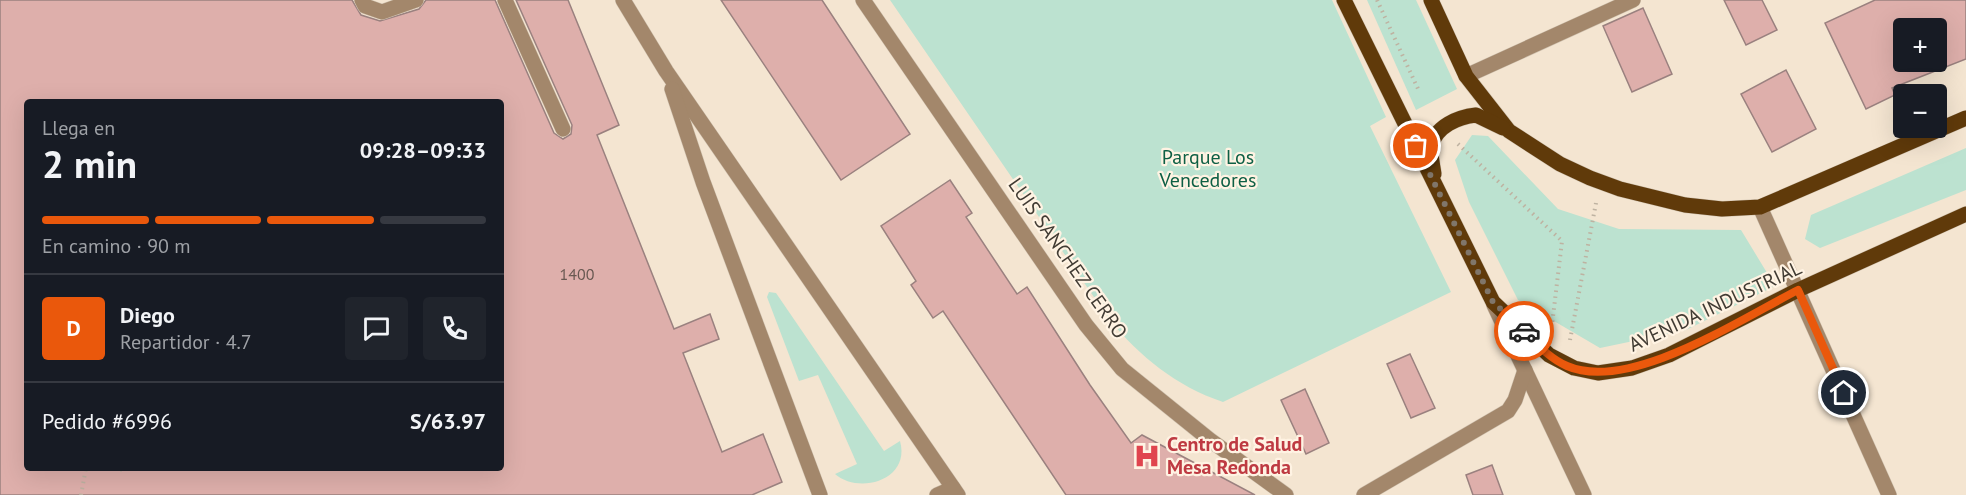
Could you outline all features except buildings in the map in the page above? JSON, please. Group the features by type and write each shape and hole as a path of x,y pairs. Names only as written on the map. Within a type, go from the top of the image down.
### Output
{"main road":[{"name":"AVENIDA INDUSTRIAL","path":"1344,0 1493,302 1549,356 1566,365 1598,373 1632,368 1669,355 1798,290 1966,214"},
{"path":"1431,0 1466,76 1509,131"},
{"path":"1435,184 1431,145 1442,129 1463,116 1476,115 1509,131 1560,164 1600,182 1685,205 1722,209 1760,207 1966,118"}],"street":[{"path":"362,0 365,6 382,12 416,0"},
{"path":"505,0 563,129"},
{"path":"623,0 666,71 956,492 937,495"},
{"name":"LUIS SANCHEZ CERRO","path":"863,0 1086,325 1110,355 1122,369 1210,440 1287,495"},
{"path":"1466,76 1633,0"},
{"path":"666,71 703,182 820,495"},
{"path":"1760,207 1889,495"},
{"path":"1493,302 1584,495"},
{"path":"1364,495 1508,411 1515,400 1526,370"}],"path":[{"path":"1377,0 1420,93"},
{"path":"1442,129 1562,242 1549,356"},
{"path":"1566,365 1600,182"},
{"path":"81,495 85,471"}],"green space":[{"name":"Parque Los Vencedores","path":"890,0 1332,0 1386,117 1370,126 1451,292 1223,402 1190,388 1146,358 1109,319"},
{"path":"1367,0 1416,0 1457,89 1416,110"},
{"path":"1472,135 1488,136 1558,209 1619,229 1741,230 1775,286 1686,330 1600,348 1518,300 1469,202 1455,160"},
{"path":"1966,148 1966,190 1820,248 1805,239 1811,215"},
{"path":"769,292 776,293 884,451 900,441 901,454 898,466 891,474 881,480 857,483 835,474 857,464 818,375 799,381 767,297"}],"way so far":[{"path":"1416,146 1493,302 1524,331"}],"place":[{"name":"Centro de Salud Mesa Redonda","path":"1147,456"}],"route":[{"path":"1524,331 1549,356 1574,369 1598,373 1632,368 1669,355 1798,290 1844,393"}]}
